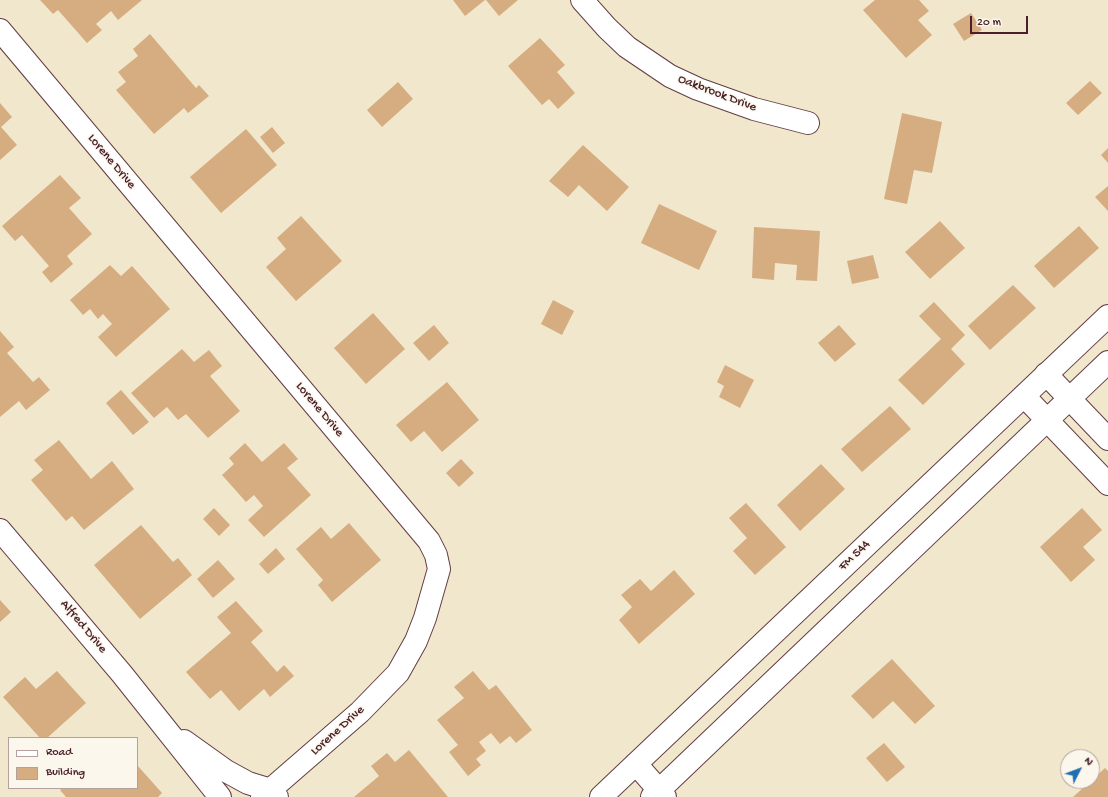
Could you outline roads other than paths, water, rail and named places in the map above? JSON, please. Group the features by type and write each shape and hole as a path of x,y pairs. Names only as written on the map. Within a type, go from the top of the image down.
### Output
{"street":[{"name":"Oakbrook Drive","path":"582,0 607,28 627,46 670,76 698,89 754,109 808,123"},
{"name":"Lorene Drive","path":"0,30 429,541 436,555 439,569 425,618 416,641 398,673 360,712 270,795"},
{"name":"FM 544","path":"601,797 1108,316"},
{"path":"636,764 659,795 1108,362"},
{"path":"1046,374 1108,439"},
{"path":"1024,396 1108,484"},
{"name":"Alfred Drive","path":"0,530 122,674 220,797"},
{"name":"Alfred Drive","path":"163,727 226,771 270,795"}]}
